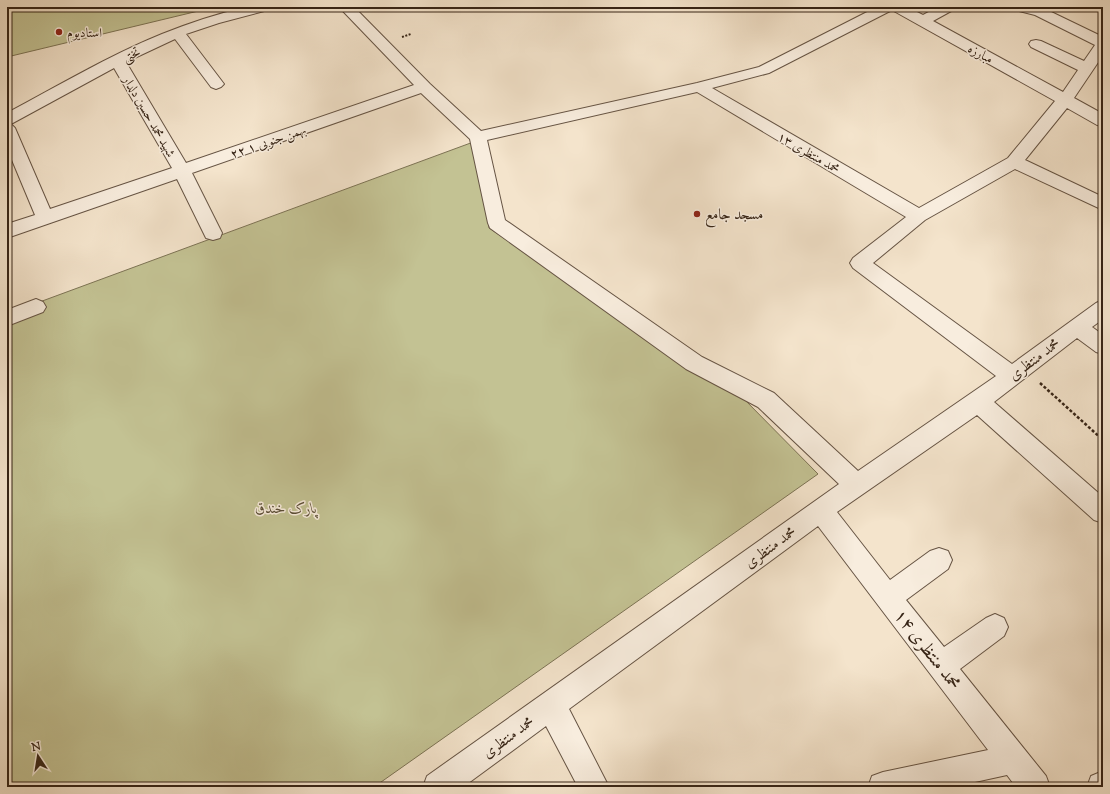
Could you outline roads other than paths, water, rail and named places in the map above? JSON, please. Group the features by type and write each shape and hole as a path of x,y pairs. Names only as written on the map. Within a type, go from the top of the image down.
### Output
{"street":[{"name":"تختی","path":"7,120 118,61 178,33 217,19 263,7"},
{"path":"346,7 424,87 478,137 497,223 694,363 766,400 857,485"},
{"path":"478,137 698,87 764,70 888,7"},
{"name":"مبارزه","path":"897,7 1103,121"},
{"path":"923,21 948,7"},
{"path":"1018,372 860,263 918,216 1014,162 1065,100 1103,44 1040,12 1020,7"},
{"path":"178,33 216,84"},
{"path":"1036,44 1087,68"},
{"name":"شهید محمد حسین دلدار","path":"118,61 182,171 213,233"},
{"name":"۲۲ بهمن جنوبی ۱","path":"7,231 424,87"},
{"name":"محمد منتظری ۱۳","path":"698,87 918,216"},
{"path":"7,128 45,218"},
{"path":"1014,162 1103,204"},
{"path":"7,318 36,307"},
{"name":"محمد منتظری","path":"438,787 820,510 978,402 1103,308"},
{"path":"1077,327 1103,346"},
{"path":"978,402 1103,512"},
{"name":"محمد منتظری ۱۴","path":"820,510 1035,787"},
{"path":"888,598 938,560"},
{"path":"941,666 995,627"},
{"path":"551,705 594,787"},
{"path":"883,787 1013,758"}],"place":[{"name":"استادیوم","path":"59,32"},
{"name":"مسجد جامع","path":"697,214"}],"park label":[{"name":"پارک خندق","path":"286,508"}]}
